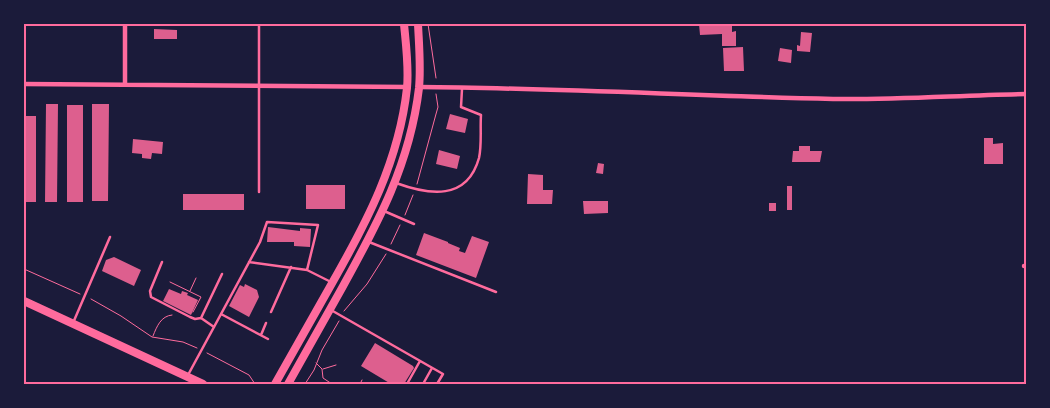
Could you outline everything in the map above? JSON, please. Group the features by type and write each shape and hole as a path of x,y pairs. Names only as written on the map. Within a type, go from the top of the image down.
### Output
{"main road":[{"path":"404,24 413,82 419,87"},
{"path":"288,384 368,241 395,183 411,134 419,87 418,24"},
{"path":"275,384 360,234 380,191 397,139 407,86 407,51"},
{"path":"24,301 203,384"},
{"path":"294,384 297,369"}],"street":[{"path":"125,84 126,24"},
{"path":"24,84 407,86"},
{"path":"419,87 530,88 832,99 1026,94"}],"lane":[{"path":"259,24 259,192"},
{"path":"395,183 426,192 448,191 468,181 479,157 481,115 461,108 462,87"},
{"path":"384,210 414,224"},
{"path":"187,377 260,242 267,222 318,225 307,270"},
{"path":"73,324 110,237"},
{"path":"368,241 496,292"},
{"path":"162,262 150,291 151,297 190,317 195,319 201,318 214,327"},
{"path":"249,262 307,270 332,283"},
{"path":"271,312 291,268"},
{"path":"201,318 222,274"},
{"path":"330,309 443,374 437,384"},
{"path":"221,314 268,339"},
{"path":"261,335 266,323"},
{"path":"407,384 420,360"},
{"path":"423,384 432,368"}],"path":[{"path":"428,24 436,78"},
{"path":"418,183 438,107 436,93"},
{"path":"406,214 412,197"},
{"path":"391,244 400,226"},
{"path":"24,270 85,296 121,316 152,337 183,342 202,350 249,374 256,384"},
{"path":"190,291 196,278"},
{"path":"316,363 322,369 323,378 332,384"},
{"path":"322,369 336,365"},
{"path":"360,384 362,380"}],"building":[{"path":"699,24 732,24 732,32 736,31 736,46 722,46 722,34 700,35"},
{"path":"154,29 177,30 177,39 154,39"},
{"path":"801,32 812,33 810,52 797,51 797,45 800,46"},
{"path":"743,47 744,71 724,71 723,48"},
{"path":"780,48 792,50 791,63 778,61"},
{"path":"46,104 58,104 57,202 45,202"},
{"path":"92,104 109,104 108,201 92,201"},
{"path":"67,105 83,105 83,202 67,202"},
{"path":"450,114 468,119 465,133 446,129"},
{"path":"24,116 36,116 36,202 24,202"},
{"path":"984,138 993,138 993,144 1003,143 1003,164 984,164"},
{"path":"133,139 163,142 162,154 152,153 151,159 142,158 142,154 132,153"},
{"path":"799,146 810,146 810,151 822,151 820,162 792,162 793,151 799,151"},
{"path":"439,150 460,156 457,169 436,164"},
{"path":"598,163 604,164 603,174 596,173"},
{"path":"528,174 543,175 543,190 553,190 552,204 527,204"},
{"path":"306,185 345,185 345,209 306,209"},
{"path":"787,186 792,186 792,210 787,210"},
{"path":"183,194 244,194 244,210 183,210"},
{"path":"583,201 608,201 608,213 584,214"},
{"path":"769,203 776,203 776,211 769,211"},
{"path":"268,227 300,231 300,228 311,229 310,247 294,246 294,242 267,242"},
{"path":"424,233 448,242 460,248 459,251 465,253 472,236 489,242 476,278 416,255"},
{"path":"114,257 141,270 134,286 102,271 106,260"},
{"path":"245,284 257,290 259,297 249,317 229,306 240,285 244,287"},
{"path":"169,289 181,294 182,291 188,293 187,295 198,300 191,315 163,301"},
{"path":"375,343 413,366 414,368 404,384 391,384 361,366"}]}
